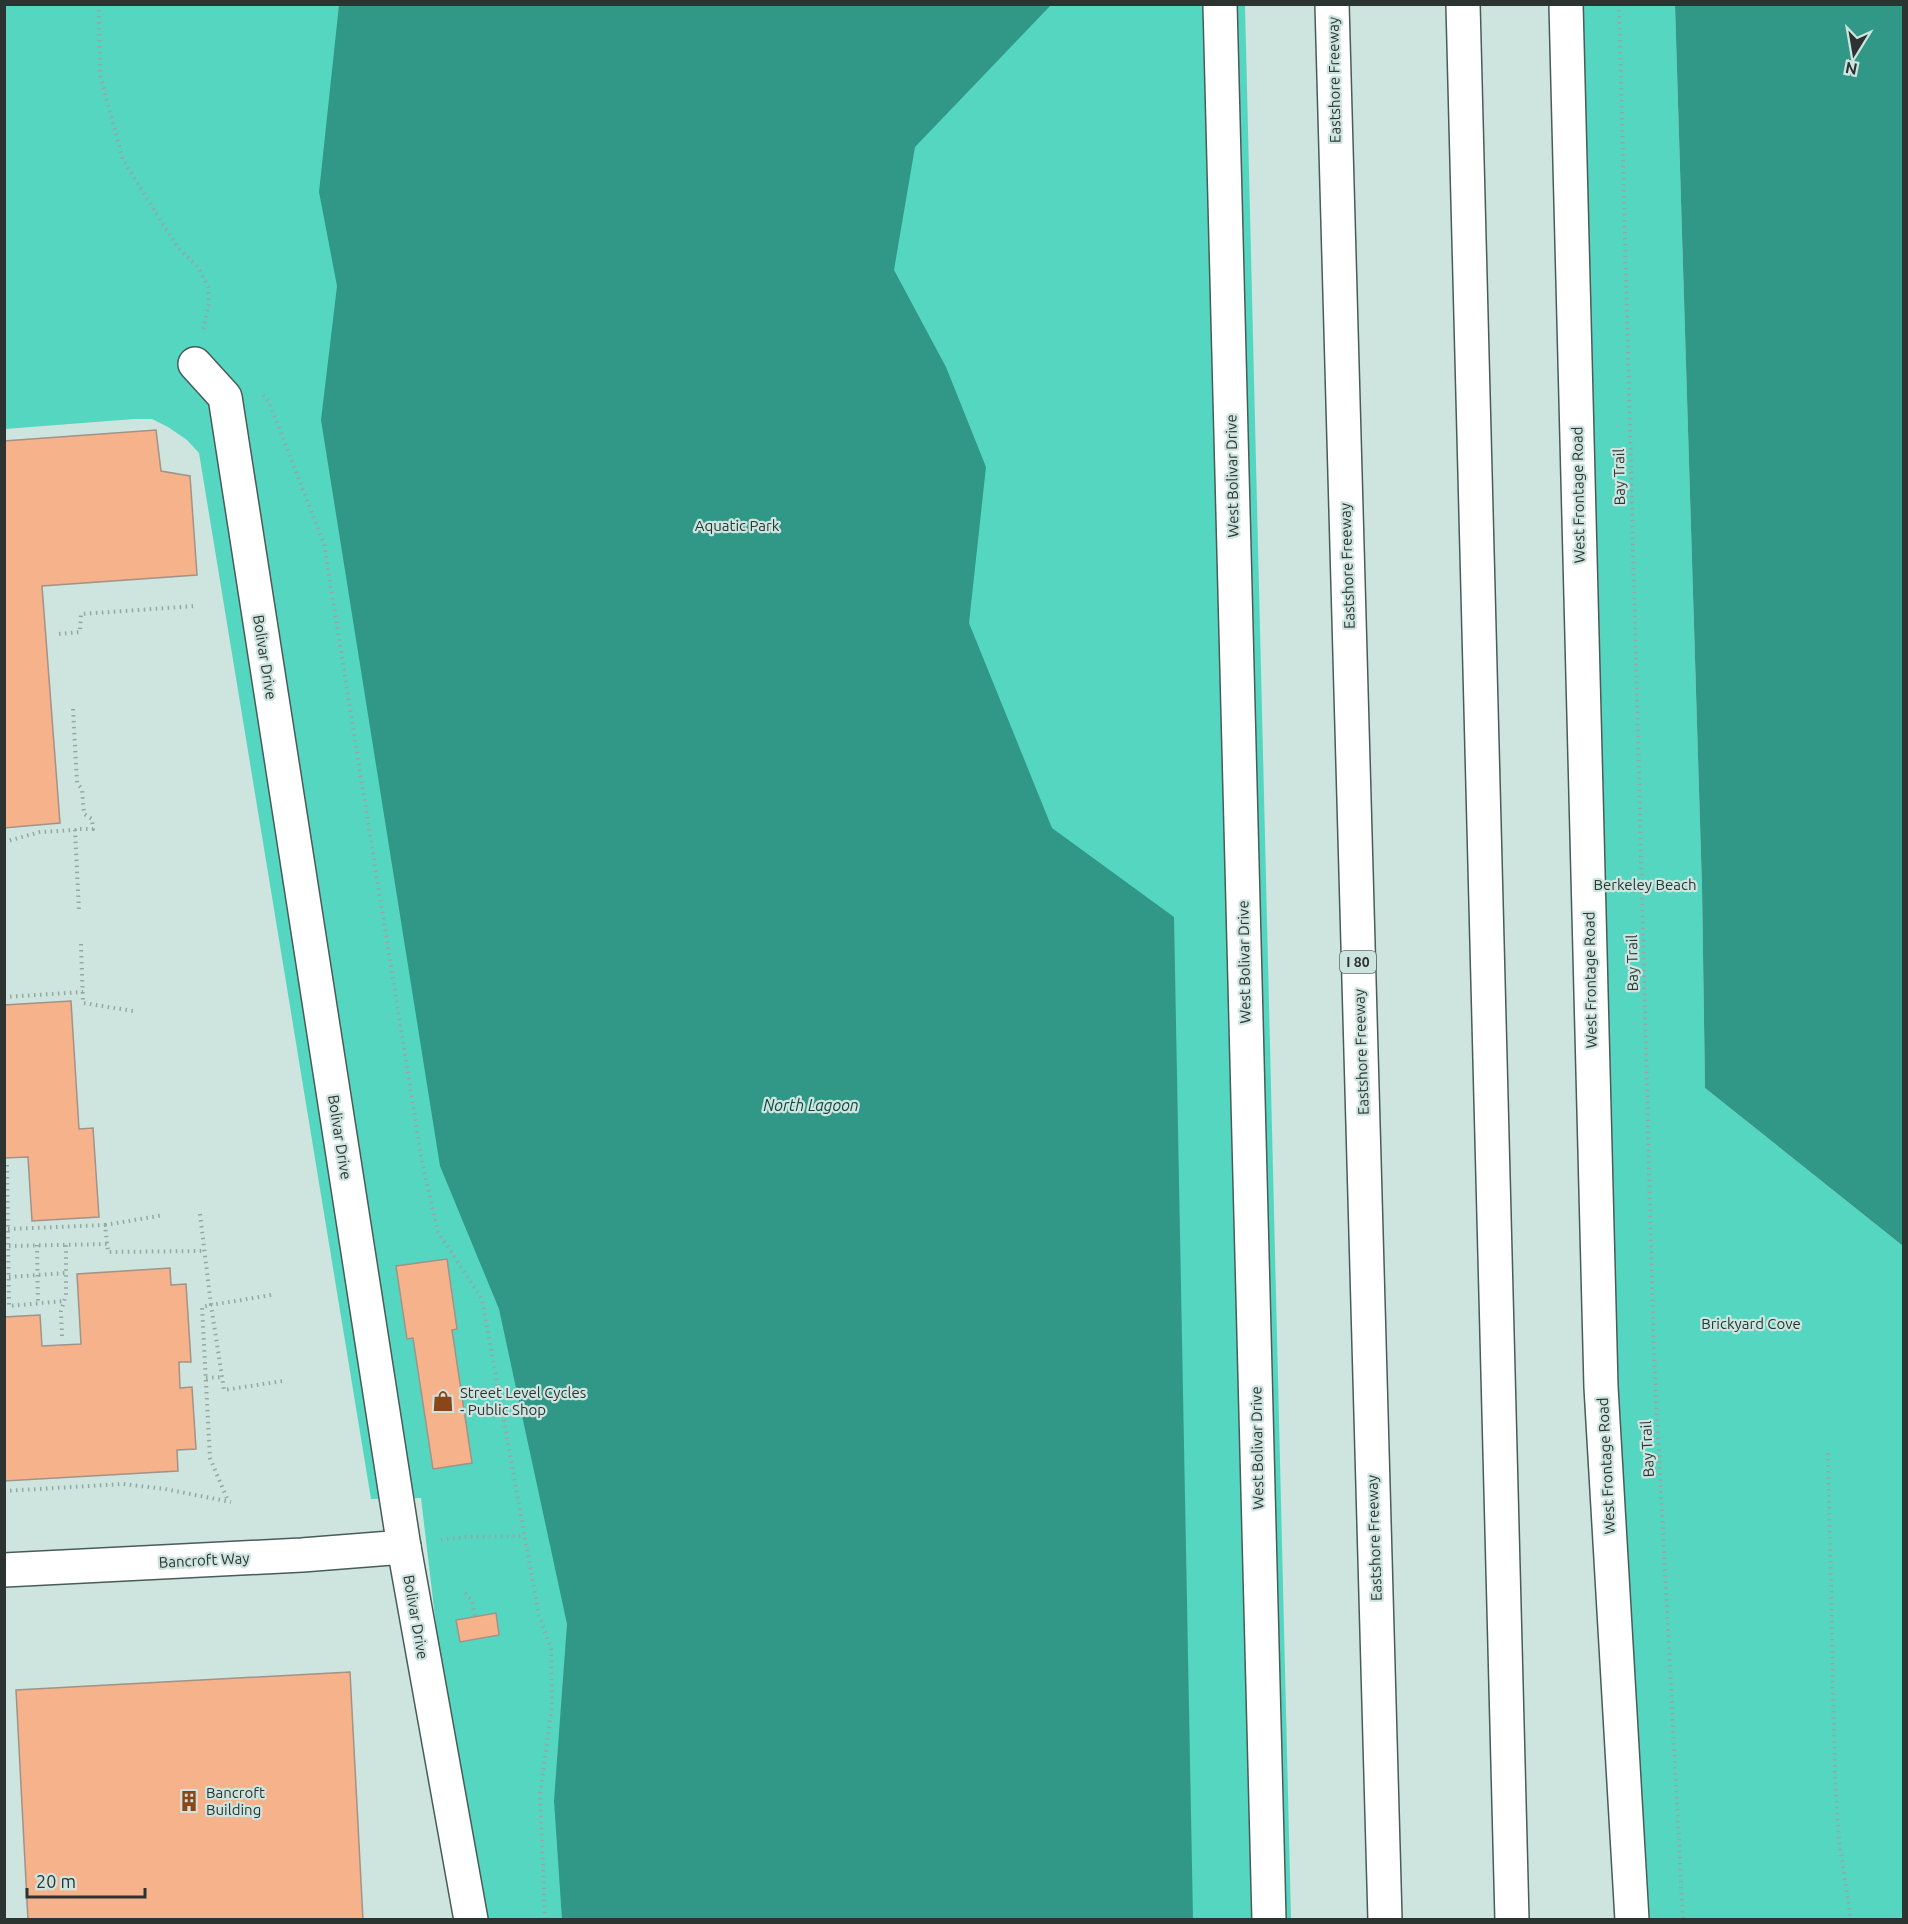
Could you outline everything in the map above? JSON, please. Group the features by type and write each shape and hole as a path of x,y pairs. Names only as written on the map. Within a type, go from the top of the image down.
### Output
{"main road":[{"name":"West Bolivar Drive","path":"1220,4 1269,1920"},
{"name":"Eastshore Freeway","path":"1332,4 1385,1920"},
{"path":"1463,4 1512,1920"},
{"name":"West Frontage Road","path":"1566,4 1601,1387 1632,1920"},
{"name":"Bolivar Drive","path":"195,364 225,397 404,1547 471,1920"},
{"name":"Bancroft Way","path":"4,1570 302,1556 404,1547"}],"path":[{"path":"99,4 100,75 123,160 178,248 198,267 208,287 209,304 195,364"},
{"name":"Bay Trail","path":"1619,4 1654,1346 1683,1920"},
{"path":"261,394 269,402 324,544 422,1162 438,1232 482,1299 539,1616 551,1649 552,1706 540,1795 545,1920"},
{"path":"59,634 80,632 81,614 196,606"},
{"path":"72,709 77,783 82,789 84,814 92,819 93,829 79,829"},
{"path":"4,842 40,832 75,830 79,911"},
{"path":"81,944 83,1003 133,1011"},
{"path":"4,997 83,992"},
{"path":"7,1165 9,1306 64,1301"},
{"path":"200,1214 224,1390 283,1381"},
{"path":"8,1229 105,1225 164,1215"},
{"path":"105,1225 108,1252 204,1251"},
{"path":"9,1245 107,1244"},
{"path":"37,1245 38,1304"},
{"path":"62,1336 61,1311 66,1295 66,1245"},
{"path":"9,1277 66,1273"},
{"path":"4,1491 123,1485 165,1489 230,1501 210,1458 202,1307 271,1295"},
{"path":"206,1378 222,1377"},
{"path":"1828,1453 1835,1778 1839,1841 1851,1920"},
{"path":"404,1547 464,1537 524,1536"},
{"path":"465,1593 472,1600 475,1617"}],"green space":[{"name":"North Lagoon","path":"5,5 1245,5 1291,1919 485,1919 441,1668 421,1498 371,1499 199,453 187,440 152,419 5,429"},
{"name":"Brickyard Cove","path":"1566,5 1675,5 1702,888 1705,1088 1903,1246 1903,1919 1632,1919"}],"water":[{"name":"North Lagoon","path":"339,5 1051,5 915,147 894,270 946,367 986,467 969,623 1052,828 1174,917 1193,1919 562,1919 554,1801 567,1624 499,1309 440,1166 321,420 337,286 319,192"},
{"path":"1675,5 1903,5 1903,1246 1705,1088 1702,888"}],"building":[{"path":"156,430 161,471 190,476 197,575 42,586 60,823 4,828 4,441"},
{"path":"71,1001 79,1129 93,1128 99,1217 32,1221 28,1157 4,1158 4,1005"},
{"name":"Street Level Cycles - Public Shop","path":"447,1259 457,1329 452,1330 472,1463 433,1469 413,1338 407,1339 396,1266"},
{"path":"170,1268 171,1285 186,1284 191,1362 179,1362 180,1388 192,1387 196,1449 177,1450 178,1471 4,1481 4,1317 40,1315 42,1346 81,1344 77,1274"},
{"path":"496,1613 499,1635 460,1642 456,1620"},
{"name":"Bancroft Building","path":"350,1672 363,1920 28,1920 16,1690"}],"place":[{"name":"Street Level Cycles - Public Shop","path":"443,1401"},
{"name":"Bancroft Building","path":"189,1801"}],"park label":[{"name":"Aquatic Park","path":"737,525"},
{"name":"Berkeley Beach","path":"1645,884"}]}
